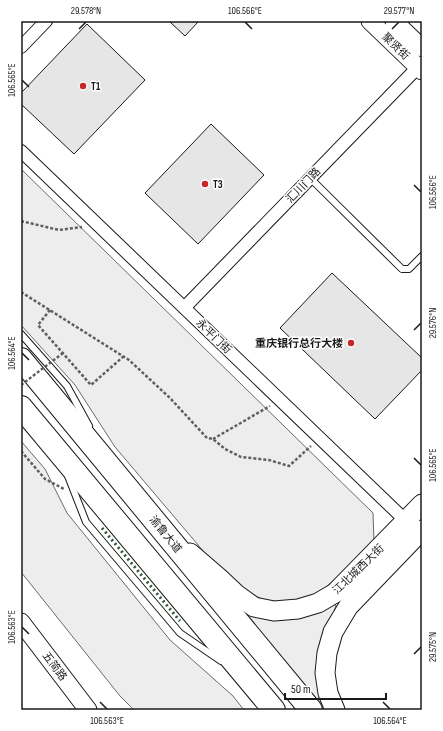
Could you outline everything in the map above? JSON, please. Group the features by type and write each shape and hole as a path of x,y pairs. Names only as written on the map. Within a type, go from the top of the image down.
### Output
{"highway":[{"name":"渝鲁大道","path":"21,359 311,710"},
{"path":"21,407 274,710"}],"main road":[{"name":"聚贤街","path":"370,21 421,67"},
{"name":"聚贤街","path":"394,21 422,48"},
{"name":"江北城西大街","path":"335,710 328,693 324,673 327,653 333,632 348,607 417,530 422,504"},
{"name":"江北城西大街","path":"164,532 236,594 254,607 274,611 298,609 318,603 335,593 417,530"},
{"name":"五简路","path":"21,622 88,710"}],"street":[{"path":"21,47 46,21"},
{"name":"汇川门路","path":"184,308 310,178 421,67"},
{"name":"永平门街","path":"21,151 417,530"}],"lane":[{"path":"310,178 402,268 409,269 422,256"},
{"path":"21,334 67,386 92,433"},
{"path":"96,439 110,466"},
{"path":"61,454 74,495 86,522 180,634 224,663"},
{"path":"230,667 249,680"}],"path":[{"path":"21,221 59,230 99,225"},
{"path":"21,292 124,356 170,398 207,438 213,439 225,449 241,457 269,460 288,466 320,438"},
{"path":"50,310 38,325 91,385 124,356"},
{"path":"21,385 63,353"},
{"path":"213,439 281,400"},
{"path":"21,451 45,479 74,495"}],"shaded area":[{"path":"21,169 373,513 374,543 326,587 306,599 287,602 267,601 246,592 215,565 115,447 75,385 21,325"},
{"path":"21,441 45,469 67,513 170,640 233,696 244,710 134,710 120,696 21,572"},
{"path":"336,605 334,612 323,633 320,698 316,700 244,612"}],"building":[{"path":"169,21 199,21 185,36"},
{"name":"T1","path":"87,24 145,80 74,154 21,104 21,93"},
{"name":"T3","path":"211,124 264,175 198,244 145,193"},
{"name":"重庆银行总行大楼","path":"332,273 422,358 422,370 375,419 280,328"}],"hedge":[{"path":"102,528 180,621"}],"place":[{"name":"T1","path":"83,86"},
{"name":"T3","path":"205,184"},
{"name":"重庆银行总行大楼","path":"351,343"}]}
